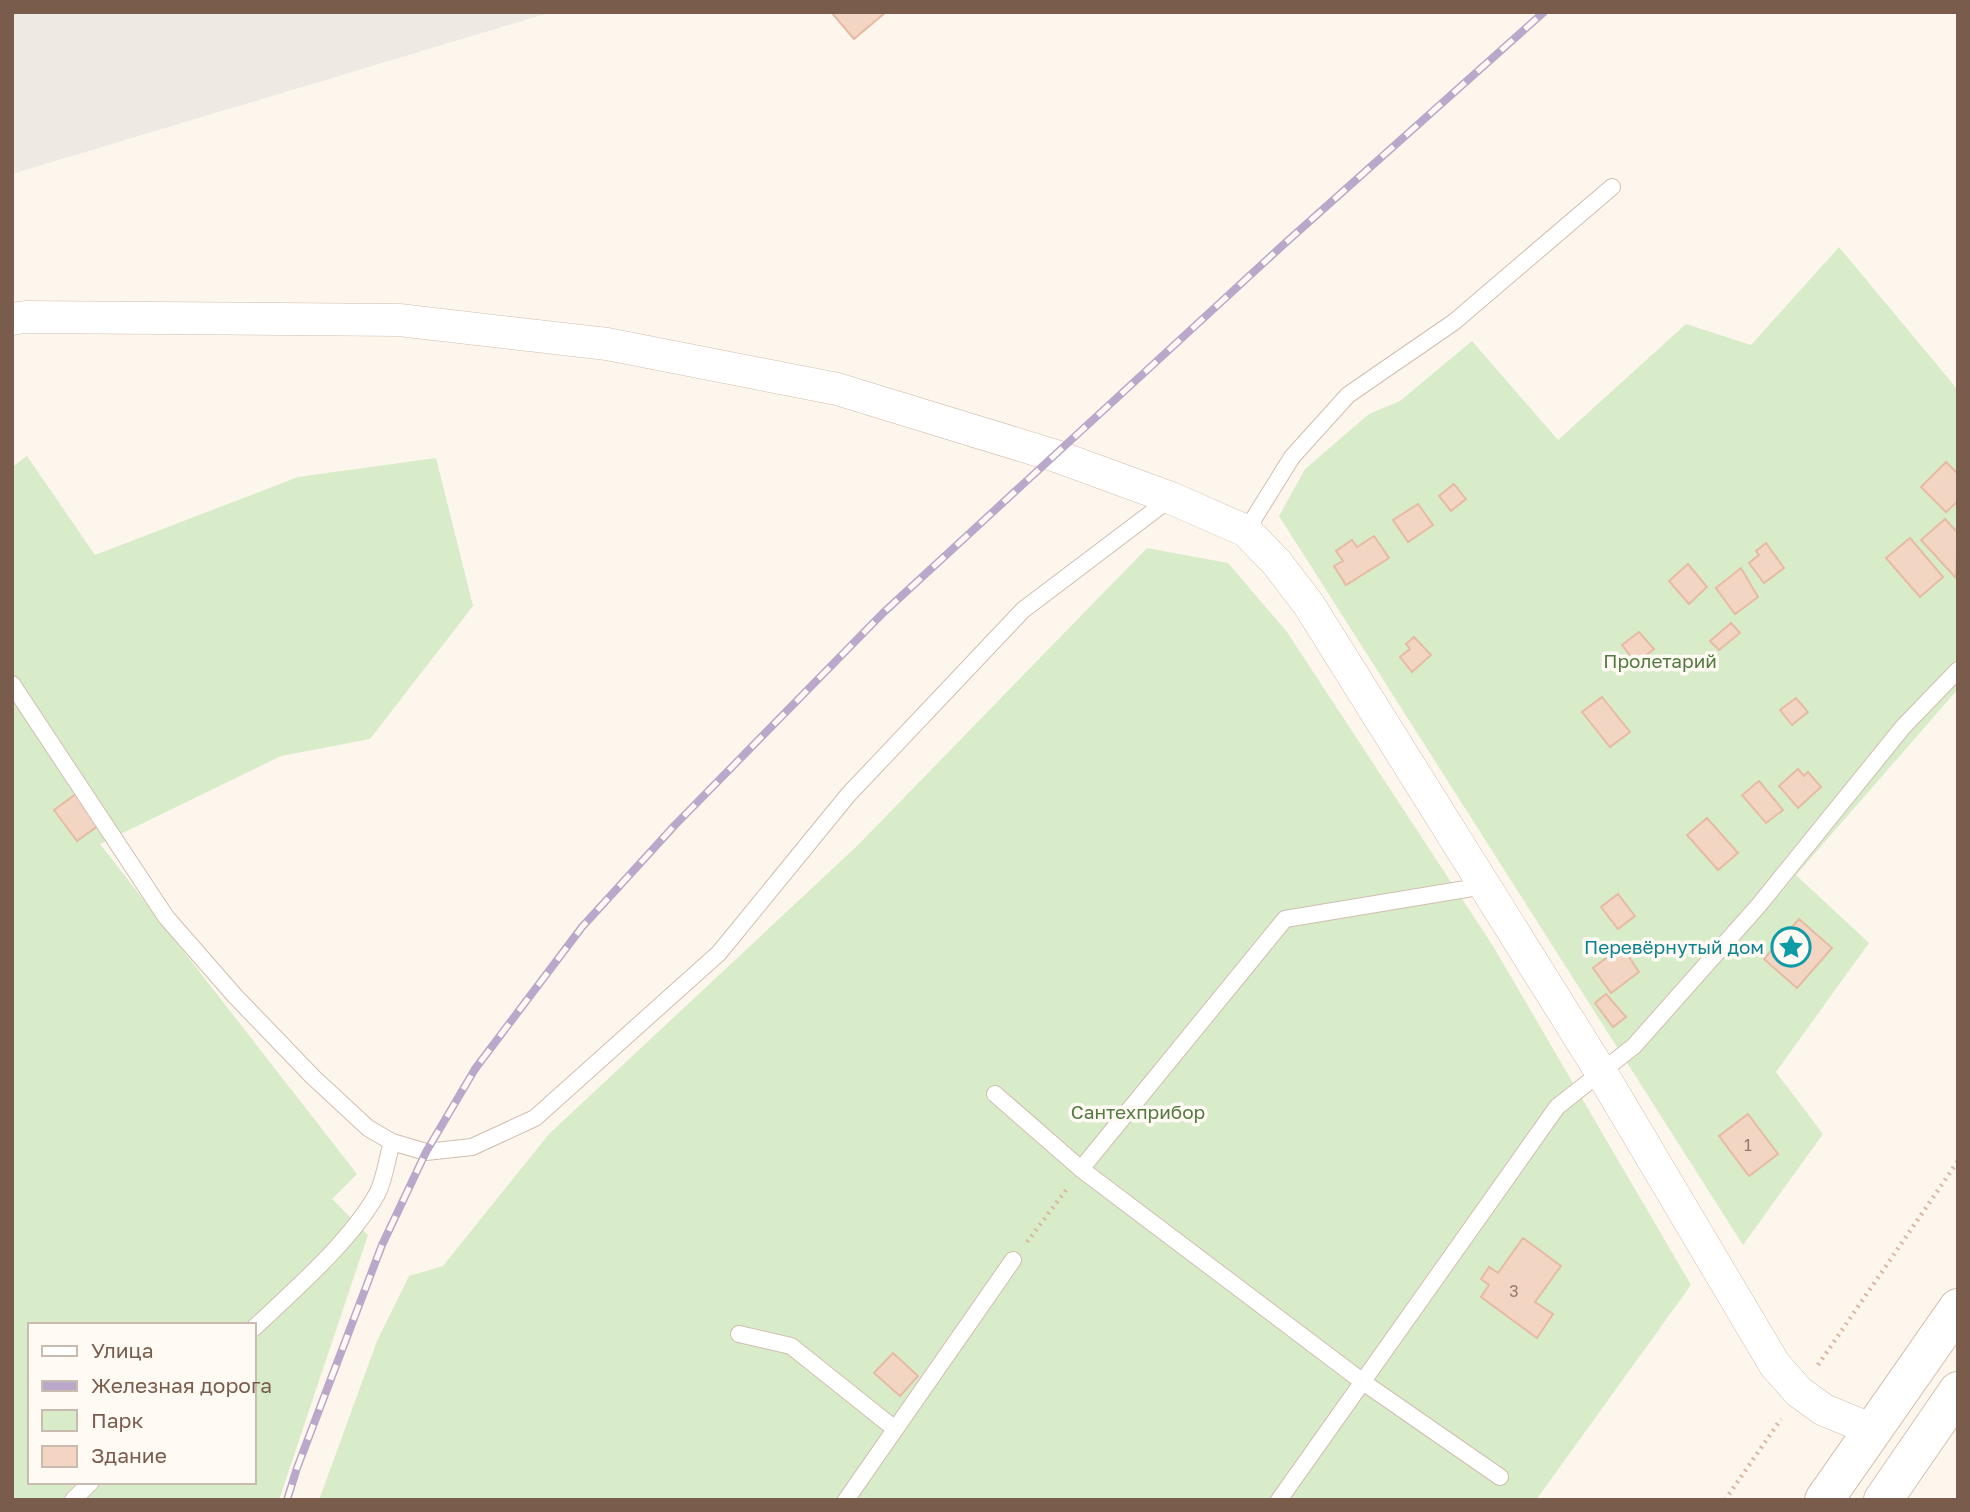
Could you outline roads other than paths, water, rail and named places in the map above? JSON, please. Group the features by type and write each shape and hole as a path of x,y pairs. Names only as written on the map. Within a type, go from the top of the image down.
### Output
{"main road":[{"path":"1824,1500 1958,1308"},
{"path":"1883,1500 1958,1391"}],"street":[{"path":"12,319 399,320 607,344 837,389 1056,456 1171,498 1246,531 1277,563 1309,605 1601,1072 1775,1364 1799,1392 1824,1410 1873,1430"}],"lane":[{"path":"1246,531 1292,457 1349,395 1454,322 1612,187"},
{"path":"12,684 166,917 313,1077 368,1128 392,1142 426,1152 472,1147 535,1118 719,953 848,795 1023,610 1171,498"},
{"path":"1279,1500 1557,1107 1634,1046 1759,905 1903,727 1958,670"},
{"path":"1081,1169 1284,919 1484,886"},
{"path":"995,1094 1081,1169 1363,1382 1500,1477"},
{"path":"256,1326 329,1255 363,1215 378,1191 392,1142"},
{"path":"846,1500 1013,1260"},
{"path":"739,1334 791,1346 895,1429"},
{"path":"73,1500 89,1484"}],"railway":[{"path":"287,1500 382,1245 426,1152 475,1069 582,927 675,825 883,613 1283,245 1544,12"}],"place":[{"name":"Перевёрнутый дом","path":"1791,947"}],"park label":[{"name":"Пролетарий","path":"1660,661"},
{"name":"Сантехприбор","path":"1138,1112"}]}
